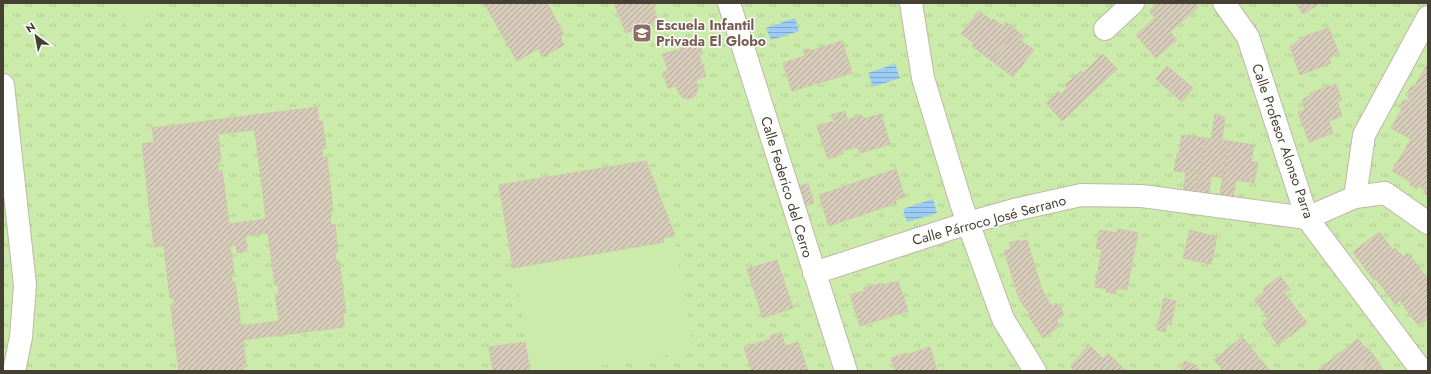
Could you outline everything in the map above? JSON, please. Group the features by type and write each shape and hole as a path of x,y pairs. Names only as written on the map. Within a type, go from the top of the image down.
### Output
{"street":[{"name":"Calle Federico del Cerro","path":"729,3 846,371"},
{"path":"911,3 923,78 968,223 1004,318 1035,371"},
{"path":"1105,29 1133,3"},
{"name":"Calle Profesor Alonso Parra","path":"1224,3 1248,37 1306,218 1422,371"},
{"path":"1355,197 1364,135 1428,16"},
{"path":"3,85 25,285 20,337 14,371"},
{"path":"1306,218 1355,197 1385,193 1428,223"},
{"name":"Calle Párroco José Serrano","path":"814,273 968,223 1014,210 1081,195 1142,196 1306,218"}],"green space":[{"path":"3,3 1428,3 1428,371 3,371"},
{"path":"114,3 173,3 128,28"},
{"path":"675,241 693,351 570,371 532,371 515,268"}],"water":[{"path":"795,18 799,31 771,40 766,28"},
{"path":"895,64 900,78 873,87 868,73"},
{"path":"933,199 937,213 907,222 903,209"}],"building":[{"path":"484,3 547,3 564,34 560,37 564,45 543,57 538,49 517,61"},
{"path":"614,3 652,3 658,21 626,33"},
{"path":"1158,3 1195,3 1198,7 1170,32 1177,40 1156,58 1136,35 1155,18 1149,11"},
{"path":"1296,3 1320,3 1303,14"},
{"path":"979,11 992,21 993,19 1003,26 1006,22 1016,30 992,61 972,46 974,43 961,34"},
{"path":"1329,28 1339,54 1329,58 1331,63 1300,75 1290,46 1300,39 1299,38"},
{"path":"1016,30 1024,37 1021,41 1034,50 1013,77 992,61"},
{"path":"842,41 852,73 792,91 783,63 805,56 803,50 809,49 810,51"},
{"path":"699,43 703,54 699,55 706,76 696,80 698,88 695,96 689,99 684,98 679,94 676,86 668,88 663,72 668,71 663,54"},
{"path":"1103,54 1117,69 1062,121 1046,103 1058,91 1061,94 1067,88 1065,85 1081,71 1083,73"},
{"path":"1428,63 1428,140 1426,144 1428,145 1428,195 1423,193 1425,190 1419,186 1417,189 1410,185 1411,182 1392,171 1411,139 1391,128 1402,109 1399,107 1404,100 1407,101 1410,95 1407,93 1412,86 1414,87"},
{"path":"1167,66 1193,88 1182,102 1156,79"},
{"path":"1336,84 1341,100 1337,102 1342,116 1329,121 1333,133 1309,142 1298,112 1305,110 1302,101 1311,95 1310,93"},
{"path":"317,107 319,122 322,121 326,148 322,149 323,158 327,157 333,211 330,211 331,225 335,224 338,252 335,252 336,261 339,261 346,313 343,314 344,327 243,340 246,367 243,367 243,371 179,371 171,307 175,307 173,298 170,298 164,246 154,247 142,144 154,142 152,128","holes":["255,130 266,219 229,224 222,170 218,171 218,162 221,161 218,134","268,233 275,285 278,285 279,294 275,294 279,321 241,326 235,282 232,282 231,273 234,273 230,246 236,245 237,253 247,251 245,236"]},
{"path":"845,111 847,120 862,115 863,119 881,114 890,144 860,153 857,147 842,151 843,154 828,159 817,126 834,121 832,115"},
{"path":"1215,115 1225,117 1222,140 1228,141 1223,178 1211,176 1209,195 1196,193 1205,138 1211,139"},
{"path":"1182,135 1205,138 1196,193 1184,190 1186,172 1174,171"},
{"path":"1228,141 1254,145 1251,162 1258,162 1254,183 1236,180 1233,198 1220,196"},
{"path":"646,161 675,236 663,238 664,242 513,268 499,185"},
{"path":"896,169 905,197 895,200 897,203 829,226 819,195"},
{"path":"808,183 814,203 805,206 798,187"},
{"path":"1118,229 1138,233 1127,290 1117,288 1116,294 1106,292 1107,289 1095,287 1102,250 1096,248 1100,230 1117,233"},
{"path":"1190,230 1217,237 1211,264 1183,258"},
{"path":"1379,232 1393,250 1395,248 1403,257 1408,253 1428,279 1395,304 1376,279 1374,280 1353,252"},
{"path":"1019,240 1019,242 1027,240 1041,287 1018,295 1004,251 1011,249 1009,243"},
{"path":"777,260 793,308 763,318 747,269"},
{"path":"1280,276 1290,289 1284,293 1307,323 1278,345 1262,323 1268,318 1254,300 1265,291 1263,289"},
{"path":"1428,279 1428,318 1421,324 1420,322 1417,324 1400,301"},
{"path":"898,281 908,311 860,326 850,295 865,291 864,288 882,283 882,285"},
{"path":"1041,287 1052,306 1056,303 1060,306 1064,315 1056,320 1060,326 1043,338 1028,315 1030,314 1021,302 1018,295"},
{"path":"1164,298 1176,301 1171,325 1167,324 1165,332 1157,330"},
{"path":"781,332 785,346 798,342 808,371 752,371 744,347 771,339 770,336"},
{"path":"1242,337 1270,371 1223,371 1214,360"},
{"path":"1358,339 1366,349 1368,348 1374,356 1373,358 1356,371 1318,370"},
{"path":"525,342 530,371 493,371 489,347"},
{"path":"1089,345 1103,359 1108,353 1126,371 1075,371 1070,366"},
{"path":"930,347 937,371 895,371 891,358"},
{"path":"1374,356 1384,371 1356,371"},
{"path":"1184,361 1198,366 1197,371 1181,371"}],"place":[{"name":"Escuela Infantil Privada El Globo","path":"642,33"}]}
